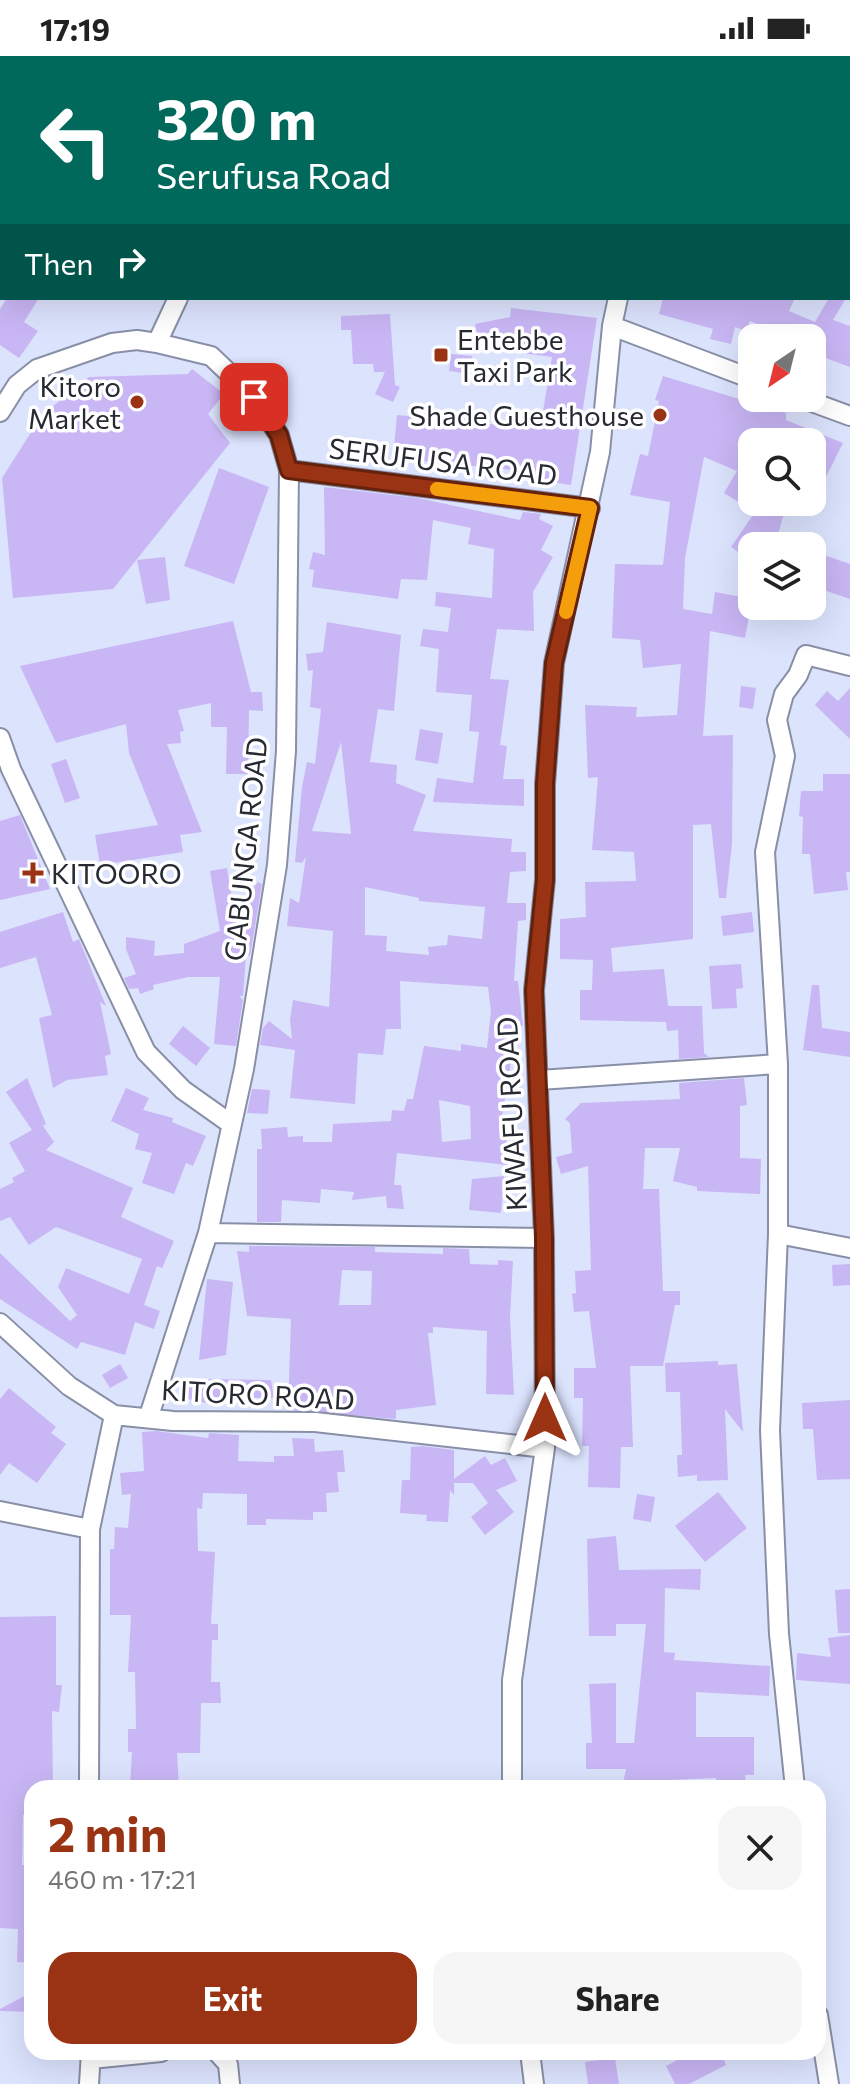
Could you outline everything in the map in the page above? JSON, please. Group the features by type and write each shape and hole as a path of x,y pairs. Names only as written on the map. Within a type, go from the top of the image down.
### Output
{"street":[{"path":"0,412 17,385 37,369 112,343 137,340 157,343 177,300"},
{"name":"KIWAFU ROAD","path":"512,1780 512,1680 545,1448 544,1238 534,990 545,880 545,784 554,663 600,452 612,326 618,300"},
{"path":"612,326 738,374"},
{"name":"GABUNGA ROAD","path":"149,1416 208,1233 259,983 277,865 286,751 289,470 279,435 254,397 211,356 157,343"},
{"path":"826,405 848,411"},
{"name":"SERUFUSA ROAD","path":"289,470 590,508"},
{"path":"794,1780 779,1634 770,1430 778,1234 778,1064 765,852 785,756 777,720 784,694 798,675 806,655 850,666"},
{"path":"0,738 11,769 120,1004 146,1052 183,1090 231,1124"},
{"path":"539,1080 778,1064"},
{"path":"208,1233 544,1238"},
{"path":"778,1234 850,1248"},
{"path":"0,1323 69,1386 114,1415 90,1529 89,1780"},
{"name":"KITORO ROAD","path":"114,1415 149,1416 173,1421 315,1422 545,1448"},
{"path":"0,1511 90,1529"},
{"path":"89,2084 91,2060"},
{"path":"224,2060 228,2064 230,2084"},
{"path":"531,2060 534,2084"},
{"path":"825,2060 829,2084"}],"building":[{"path":"6,300 38,300 24,322 38,331 19,358 0,345 0,309"},
{"path":"662,300 794,300 789,311 815,322 828,300 845,300 833,320 850,326 850,367 826,358 826,324 757,324 750,321 735,327 731,344 710,339 713,329 659,314"},
{"path":"511,308 597,318 571,485 532,479 533,472 393,458 397,415 540,429 552,357 506,351 507,345 480,347 475,324 510,317"},
{"path":"390,314 395,385 400,387 393,402 375,394 385,372 374,372 373,364 353,364 351,330 341,330 341,316"},
{"path":"451,354 472,356 470,374 449,371"},
{"path":"192,369 224,394 208,414 230,443 113,589 13,598 2,478 42,415 89,377 188,374"},
{"path":"663,376 738,399 738,412 783,412 786,413 786,420 806,428 738,428 738,502 724,493 737,471 704,457 685,558 683,609 712,614 715,592 738,596 738,620 748,620 745,638 710,631 703,736 733,735 732,844 726,898 719,898 711,824 693,825 693,939 611,948 613,972 664,969 668,1006 702,1006 704,1053 709,1057 679,1059 678,1030 667,1031 666,1022 580,1020 580,990 592,990 593,960 560,959 560,919 586,917 585,882 636,881 634,852 592,850 598,777 588,778 585,705 637,707 636,717 677,715 681,664 643,668 640,640 612,638 615,564 663,565 670,502 630,495 640,454 648,456 659,401 655,400"},
{"path":"826,436 843,443 826,477"},
{"path":"219,468 269,487 234,584 184,566"},
{"path":"324,487 418,498 520,520 523,512 541,514 539,519 553,526 541,550 553,557 533,592 534,631 497,629 490,679 509,680 500,745 507,746 503,779 524,779 524,806 433,802 437,778 473,783 479,732 469,731 472,695 436,692 439,649 420,646 423,629 448,632 451,608 435,606 436,592 492,598 494,549 468,544 471,528 433,520 427,580 401,579 398,599 312,587 314,570 309,569 313,552 325,555"},
{"path":"752,516 783,516 778,532 741,532"},
{"path":"738,537 738,552 731,547"},
{"path":"826,556 850,564 850,599 826,591"},
{"path":"165,557 170,600 146,604 137,560"},
{"path":"233,621 251,692 262,692 263,711 249,710 248,774 226,774 227,727 211,727 211,703 178,710 184,731 180,732 181,743 167,744 202,832 180,835 183,852 100,865 95,835 158,825 129,753 126,724 56,743 20,666"},
{"path":"327,622 401,635 394,711 378,709 370,762 397,765 396,783 426,795 413,831 512,839 511,852 526,852 526,871 510,872 507,903 526,903 526,920 518,921 514,981 518,981 523,1026 517,1026 500,1128 506,1128 507,1165 397,1153 394,1185 401,1185 404,1209 387,1208 386,1196 352,1200 354,1192 321,1189 320,1203 282,1200 281,1222 257,1222 257,1149 262,1149 261,1129 287,1127 288,1137 303,1136 303,1142 332,1142 333,1124 391,1121 392,1110 404,1111 407,1099 413,1099 424,1046 461,1051 461,1044 487,1048 491,1011 488,987 400,981 401,1029 386,1029 383,1055 358,1053 355,1104 290,1098 295,1050 260,1045 263,1028 269,1021 292,1039 290,1020 293,1000 329,1007 333,931 287,926 290,898 299,903 306,857 302,863 295,862 302,787 307,762 315,764 321,709 310,707 313,670 308,671 306,654 323,652","holes":["341,742 351,834 312,831","365,887 419,898 419,901 485,907 482,939 448,935 447,945 428,947 429,955 386,951 387,936 365,935","439,1100 470,1106 471,1139 442,1142"]},
{"path":"741,686 756,688 753,709 739,707"},
{"path":"850,688 850,739 815,705 827,691 838,701"},
{"path":"420,729 443,733 438,764 415,760"},
{"path":"66,759 80,798 65,803 51,764"},
{"path":"823,774 850,774 850,872 846,872 848,890 814,894 810,854 802,854 803,817 799,816 801,791 823,791"},
{"path":"20,815 50,889 0,900 0,821"},
{"path":"227,868 234,912 258,882 262,884 250,956 246,955 243,996 239,996 243,1000 236,1046 214,1044 220,977 188,977 153,985 154,989 140,994 138,988 129,989 124,978 136,974 126,949 126,937 155,941 154,956 184,953 184,944 220,931 210,871"},
{"path":"63,912 73,942 79,939 106,1006 100,1002 111,1054 105,1056 108,1075 67,1080 53,1088 39,1018 52,1015 36,957 0,968 0,932"},
{"path":"752,912 754,932 723,936 721,916"},
{"path":"741,964 743,988 736,989 737,1008 712,1009 709,966"},
{"path":"812,985 819,985 822,1028 850,1032 850,1057 803,1050"},
{"path":"183,1026 210,1048 196,1066 169,1044"},
{"path":"27,1078 46,1124 43,1126 54,1142 46,1150 133,1188 121,1217 174,1241 162,1268 157,1266 144,1305 160,1311 154,1329 135,1322 125,1355 81,1342 77,1349 0,1299 0,1253 70,1321 77,1315 58,1287 66,1268 129,1294 142,1259 56,1227 29,1245 10,1217 0,1221 0,1189 14,1182 12,1178 25,1171 9,1143 32,1130 6,1092"},
{"path":"744,1078 747,1105 740,1106 740,1158 761,1159 760,1194 697,1191 697,1187 673,1181 680,1148 645,1148 643,1189 659,1189 663,1291 680,1291 680,1305 675,1305 663,1366 630,1366 633,1447 621,1447 620,1488 588,1487 589,1446 582,1446 583,1398 574,1398 574,1368 596,1368 589,1311 574,1312 572,1294 576,1293 575,1271 591,1270 588,1166 561,1174 556,1157 572,1153 570,1123 565,1119 581,1103 680,1099 679,1083"},
{"path":"126,1088 149,1098 143,1110 173,1118 172,1122 206,1136 193,1166 186,1163 174,1194 142,1183 152,1153 135,1149 139,1134 111,1121"},
{"path":"252,1089 270,1090 268,1114 247,1113"},
{"path":"504,1176 501,1213 469,1210 472,1179"},
{"path":"249,1246 375,1247 375,1252 443,1254 443,1248 469,1249 470,1264 498,1265 498,1260 513,1261 510,1318 514,1395 486,1394 487,1331 433,1327 433,1333 428,1333 436,1405 396,1410 396,1419 288,1410 291,1319 247,1316 237,1251 249,1252","holes":["342,1270 372,1271 371,1305 339,1305"]},
{"path":"850,1264 850,1285 833,1286 832,1265"},
{"path":"207,1279 233,1282 226,1355 199,1360"},
{"path":"718,1361 718,1365 737,1364 743,1432 725,1409 728,1480 697,1481 697,1475 678,1477 677,1455 682,1455 680,1392 666,1392 665,1363"},
{"path":"120,1364 128,1378 110,1388 102,1375"},
{"path":"188,1379 271,1380 274,1398 207,1397 206,1403 184,1398"},
{"path":"9,1388 56,1427 51,1433 66,1444 37,1483 9,1463 0,1475 0,1399"},
{"path":"850,1400 850,1479 817,1480 813,1429 803,1429 802,1403"},
{"path":"142,1432 208,1438 209,1433 239,1435 238,1461 274,1462 274,1456 294,1456 292,1438 314,1439 315,1452 343,1450 345,1472 337,1472 339,1492 326,1493 327,1512 313,1512 313,1520 266,1519 266,1525 247,1525 247,1494 203,1493 202,1509 197,1508 198,1551 215,1552 211,1624 218,1624 218,1640 212,1640 211,1682 220,1682 221,1703 201,1703 200,1753 177,1753 179,1780 130,1780 132,1752 128,1752 128,1729 136,1729 135,1672 128,1672 131,1615 110,1615 110,1549 114,1549 115,1527 128,1528 131,1494 122,1495 120,1473 144,1471"},
{"path":"411,1447 454,1450 454,1479 485,1456 491,1465 505,1458 517,1481 496,1490 514,1512 485,1535 471,1517 488,1503 473,1483 454,1483 454,1495 450,1490 448,1522 426,1521 427,1515 400,1513 402,1480 410,1480"},
{"path":"718,1492 747,1528 705,1562 675,1526"},
{"path":"637,1494 655,1497 651,1522 633,1519"},
{"path":"616,1536 619,1570 701,1569 700,1590 665,1588 664,1652 675,1653 674,1660 770,1666 769,1696 696,1692 696,1737 754,1737 754,1775 745,1775 746,1780 624,1780 626,1769 586,1769 586,1743 592,1743 589,1684 616,1683 616,1743 634,1743 646,1624 616,1624 616,1636 589,1636 587,1539"},
{"path":"850,1589 850,1633 838,1633 835,1590"},
{"path":"56,1616 56,1685 62,1685 59,1712 52,1711 53,1780 24,1780 24,1962 17,1962 18,1929 0,1928 0,1617"},
{"path":"850,1635 850,1684 796,1680 797,1653 831,1657 828,1638"},
{"path":"24,1996 24,2012 0,2009"},
{"path":"615,2060 619,2084 588,2084 585,2062"},
{"path":"677,2060 724,2060 726,2065 689,2084 675,2084 666,2066"}],"slow traffic":[{"path":"437,489 590,508 566,612"}],"place":[{"name":"Entebbe Taxi Park","path":"441,355"},
{"name":"Kitoro Market","path":"137,402"},
{"name":"Shade Guesthouse","path":"660,415"},
{"name":"KITOORO","path":"33,873"}],"route":[{"path":"254,397 279,435 289,470 590,508 554,663 545,784 545,880 534,990 544,1238 545,1418"}]}
